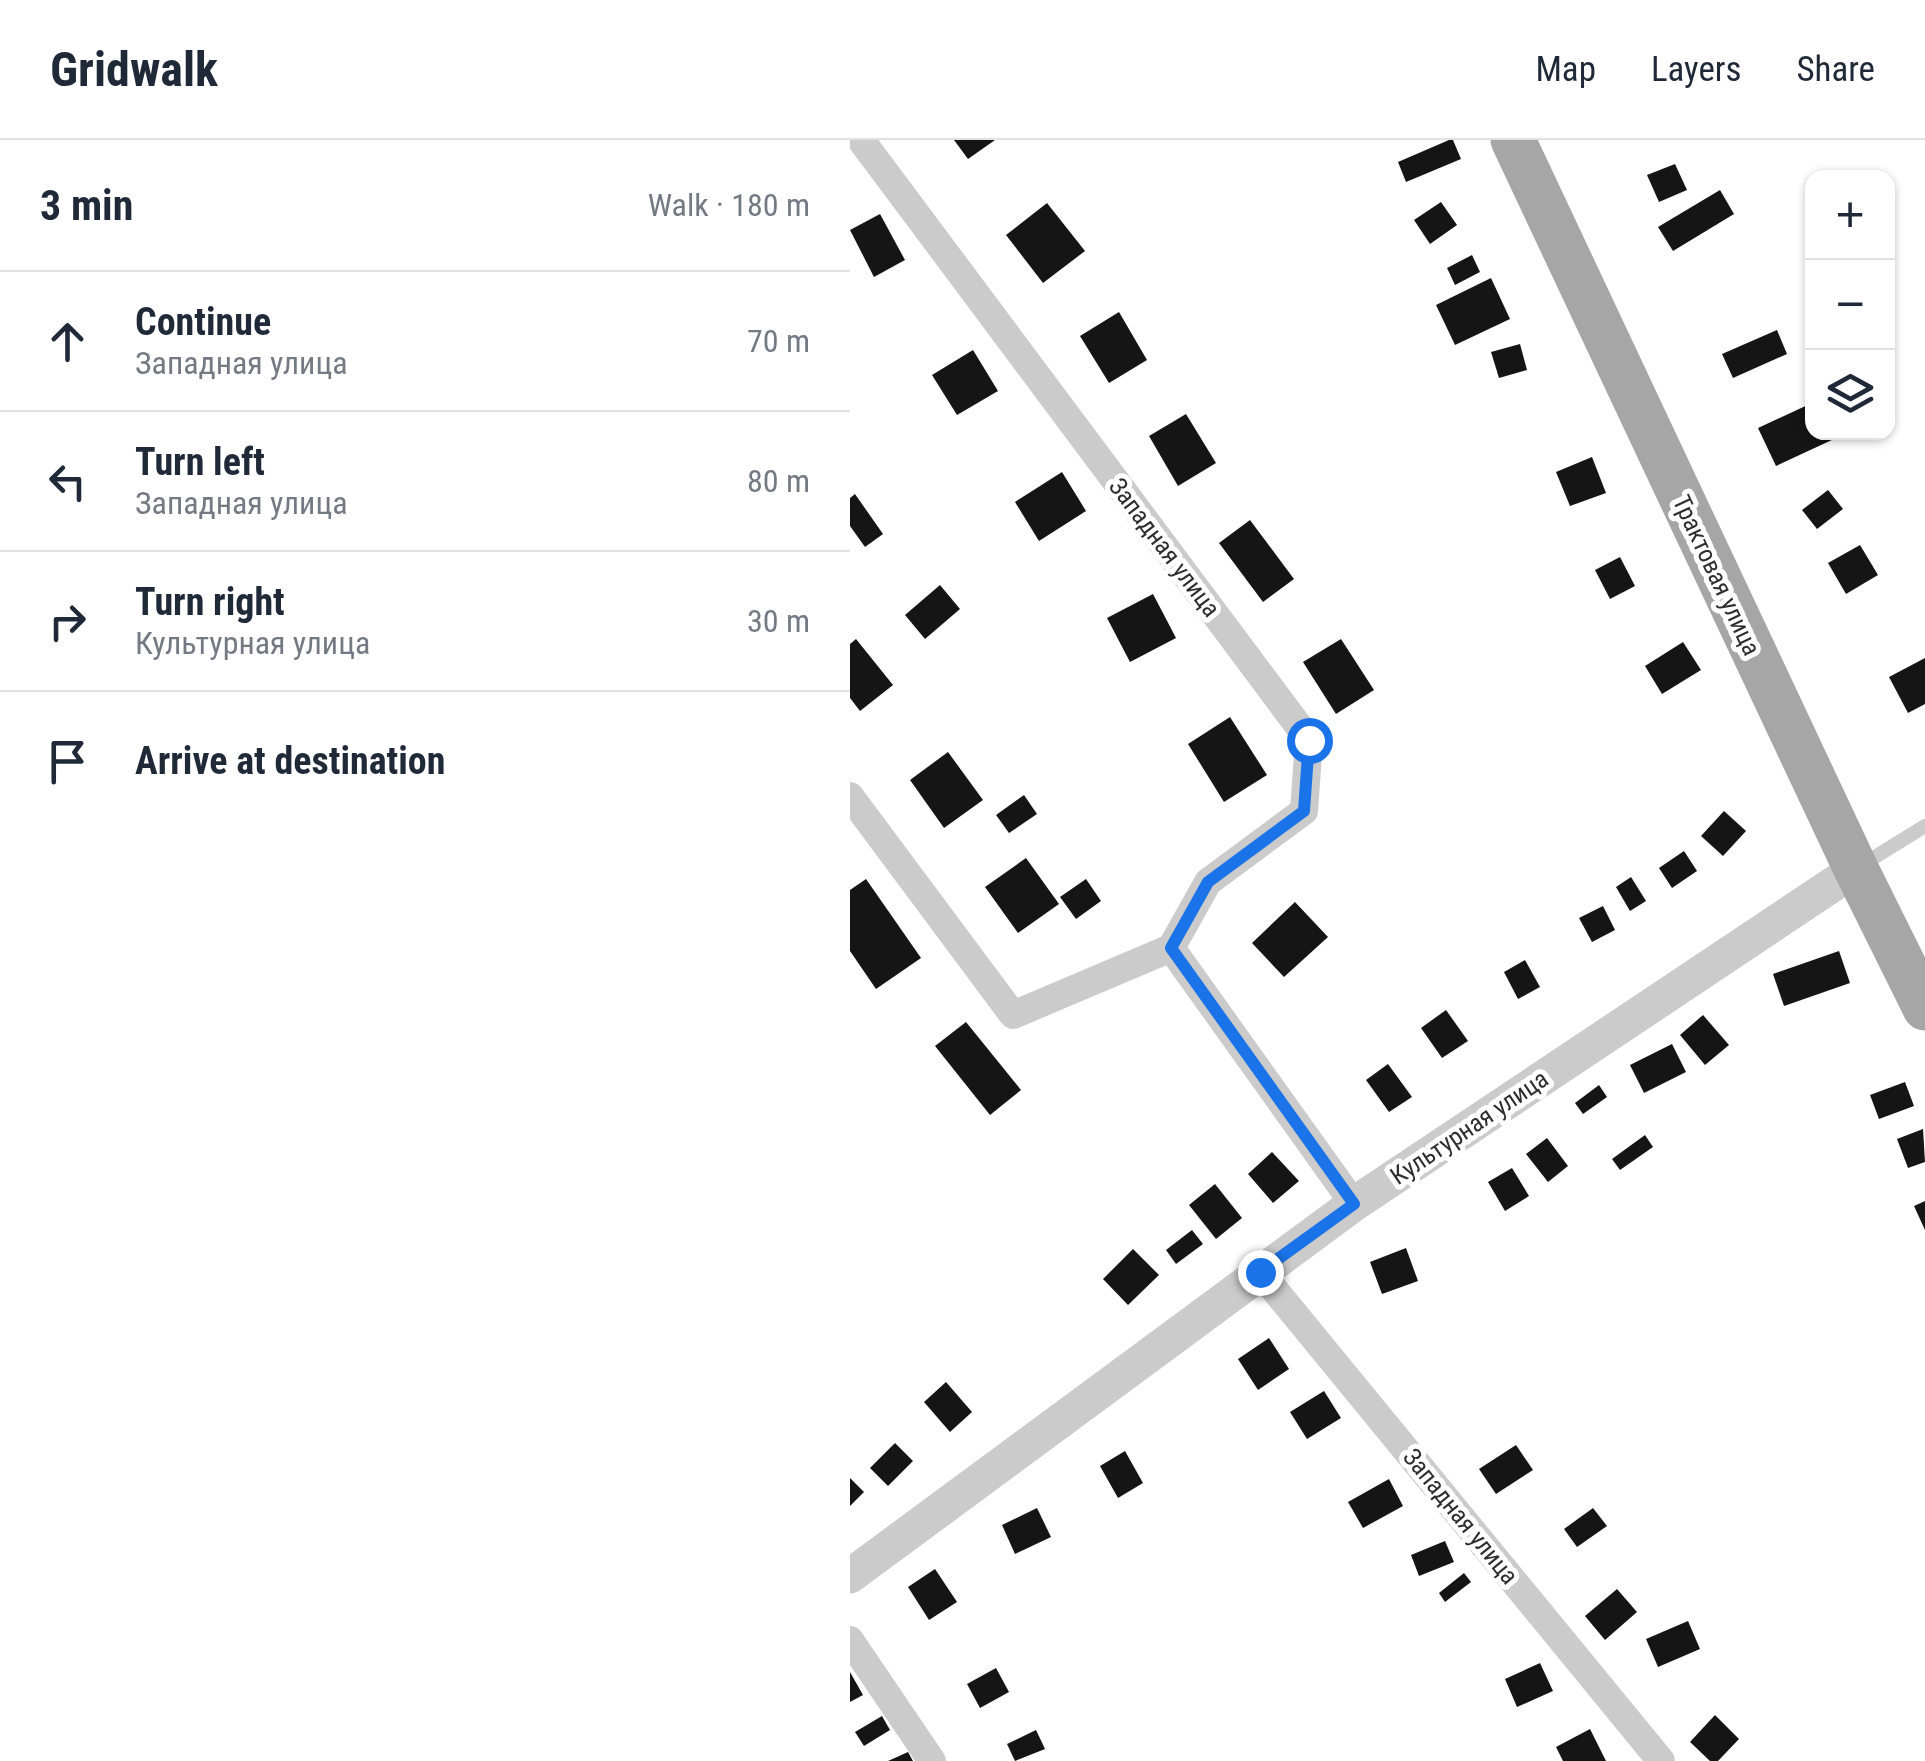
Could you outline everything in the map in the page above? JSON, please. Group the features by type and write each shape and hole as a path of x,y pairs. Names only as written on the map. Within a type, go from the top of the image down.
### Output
{"main road":[{"name":"Трактовая улица","path":"1513,140 1925,1008"}],"street":[{"name":"Западная улица","path":"862,140 1309,740 1304,811 1208,882 1171,948"},
{"path":"850,796 1013,1015 1171,948 1354,1204"},
{"name":"Культурная улица","path":"850,1576 1354,1204 1856,869"},
{"name":"Западная улица","path":"1260,1272 1661,1761"},
{"path":"850,1640 932,1761"}],"lane":[{"path":"1856,869 1925,826"}],"building":[{"path":"954,140 995,140 968,159"},
{"path":"1453,140 1461,159 1406,182 1398,162"},
{"path":"1675,164 1687,190 1659,202 1647,175"},
{"path":"1720,190 1734,214 1673,251 1658,227"},
{"path":"1441,202 1457,225 1430,244 1414,220"},
{"path":"1047,203 1085,251 1043,283 1006,235"},
{"path":"880,214 905,260 874,277 850,230"},
{"path":"1472,255 1480,272 1455,285 1447,268"},
{"path":"1491,278 1510,319 1455,345 1436,305"},
{"path":"1119,312 1147,360 1109,383 1080,336"},
{"path":"1777,330 1787,354 1733,378 1722,354"},
{"path":"1520,344 1527,370 1499,378 1491,352"},
{"path":"973,350 998,391 957,415 932,375"},
{"path":"1805,406 1805,440 1832,440 1776,466 1758,428"},
{"path":"1186,414 1216,463 1178,486 1149,436"},
{"path":"1592,457 1606,493 1570,506 1556,472"},
{"path":"1062,472 1086,511 1039,541 1015,502"},
{"path":"1828,490 1843,509 1817,529 1802,510"},
{"path":"855,494 883,534 865,547 850,526 850,498"},
{"path":"1250,520 1294,579 1263,602 1219,543"},
{"path":"1860,545 1878,575 1846,594 1828,563"},
{"path":"1620,557 1635,586 1610,599 1595,570"},
{"path":"940,585 960,609 925,639 905,615"},
{"path":"1153,594 1176,638 1130,662 1107,618"},
{"path":"856,639 893,685 860,711 850,698 850,644"},
{"path":"1341,639 1374,690 1336,714 1303,662"},
{"path":"1683,642 1701,670 1662,694 1645,666"},
{"path":"1925,658 1925,704 1908,713 1889,677"},
{"path":"1230,717 1267,775 1224,802 1188,744"},
{"path":"948,752 983,800 944,828 910,780"},
{"path":"1024,795 1037,814 1009,833 996,815"},
{"path":"1724,811 1746,831 1723,856 1701,836"},
{"path":"1684,851 1697,871 1672,888 1659,868"},
{"path":"1026,858 1059,904 1018,933 985,887"},
{"path":"1631,877 1646,901 1630,911 1616,887"},
{"path":"866,879 921,958 876,989 850,951 850,890"},
{"path":"1086,879 1101,901 1076,919 1060,897"},
{"path":"1295,902 1328,937 1284,977 1252,943"},
{"path":"1603,906 1615,930 1592,942 1579,918"},
{"path":"1839,951 1850,983 1784,1006 1773,974"},
{"path":"1525,960 1540,987 1518,999 1504,972"},
{"path":"1446,1010 1468,1041 1442,1058 1421,1028"},
{"path":"1703,1015 1729,1045 1705,1065 1680,1035"},
{"path":"966,1022 1021,1090 990,1115 935,1046"},
{"path":"1672,1044 1686,1072 1644,1093 1630,1065"},
{"path":"1388,1064 1412,1097 1389,1112 1366,1080"},
{"path":"1905,1082 1914,1106 1879,1119 1870,1095"},
{"path":"1599,1085 1607,1097 1583,1114 1575,1103"},
{"path":"1923,1129 1925,1162 1908,1168 1897,1139"},
{"path":"1645,1135 1653,1147 1620,1170 1612,1159"},
{"path":"1547,1138 1568,1166 1548,1182 1526,1154"},
{"path":"1272,1152 1299,1181 1273,1203 1248,1174"},
{"path":"1512,1168 1529,1196 1505,1211 1488,1182"},
{"path":"1215,1184 1242,1218 1216,1239 1189,1205"},
{"path":"1925,1201 1925,1230 1914,1206"},
{"path":"1192,1230 1203,1244 1176,1264 1166,1250"},
{"path":"1406,1248 1418,1281 1382,1294 1370,1262"},
{"path":"1133,1249 1159,1275 1128,1305 1103,1279"},
{"path":"1269,1338 1289,1369 1258,1390 1238,1359"},
{"path":"946,1382 972,1412 950,1432 924,1402"},
{"path":"1324,1391 1341,1418 1307,1439 1290,1412"},
{"path":"895,1443 913,1461 888,1486 870,1468"},
{"path":"1516,1445 1533,1470 1496,1494 1479,1469"},
{"path":"1125,1451 1143,1483 1118,1498 1100,1466"},
{"path":"850,1478 864,1492 850,1506"},
{"path":"1389,1479 1403,1506 1363,1528 1348,1502"},
{"path":"1037,1508 1051,1537 1015,1554 1002,1525"},
{"path":"1593,1508 1607,1526 1577,1547 1564,1529"},
{"path":"1445,1541 1454,1562 1419,1576 1411,1555"},
{"path":"935,1569 957,1602 929,1620 908,1587"},
{"path":"1464,1573 1471,1582 1445,1602 1439,1593"},
{"path":"1617,1589 1637,1612 1605,1640 1585,1616"},
{"path":"1688,1621 1700,1649 1658,1667 1646,1639"},
{"path":"1540,1663 1553,1691 1517,1707 1505,1679"},
{"path":"996,1668 1009,1692 980,1708 967,1684"},
{"path":"850,1672 863,1695 850,1702"},
{"path":"1715,1715 1739,1739 1718,1761 1710,1761 1690,1742"},
{"path":"882,1716 890,1730 864,1746 855,1732"},
{"path":"1590,1729 1606,1761 1563,1761 1556,1747"},
{"path":"1036,1730 1045,1749 1015,1761 1007,1744"},
{"path":"908,1752 913,1761 888,1761"}],"route":[{"path":"1260,1272 1354,1204 1171,948 1208,882 1304,811 1309,740"}]}
